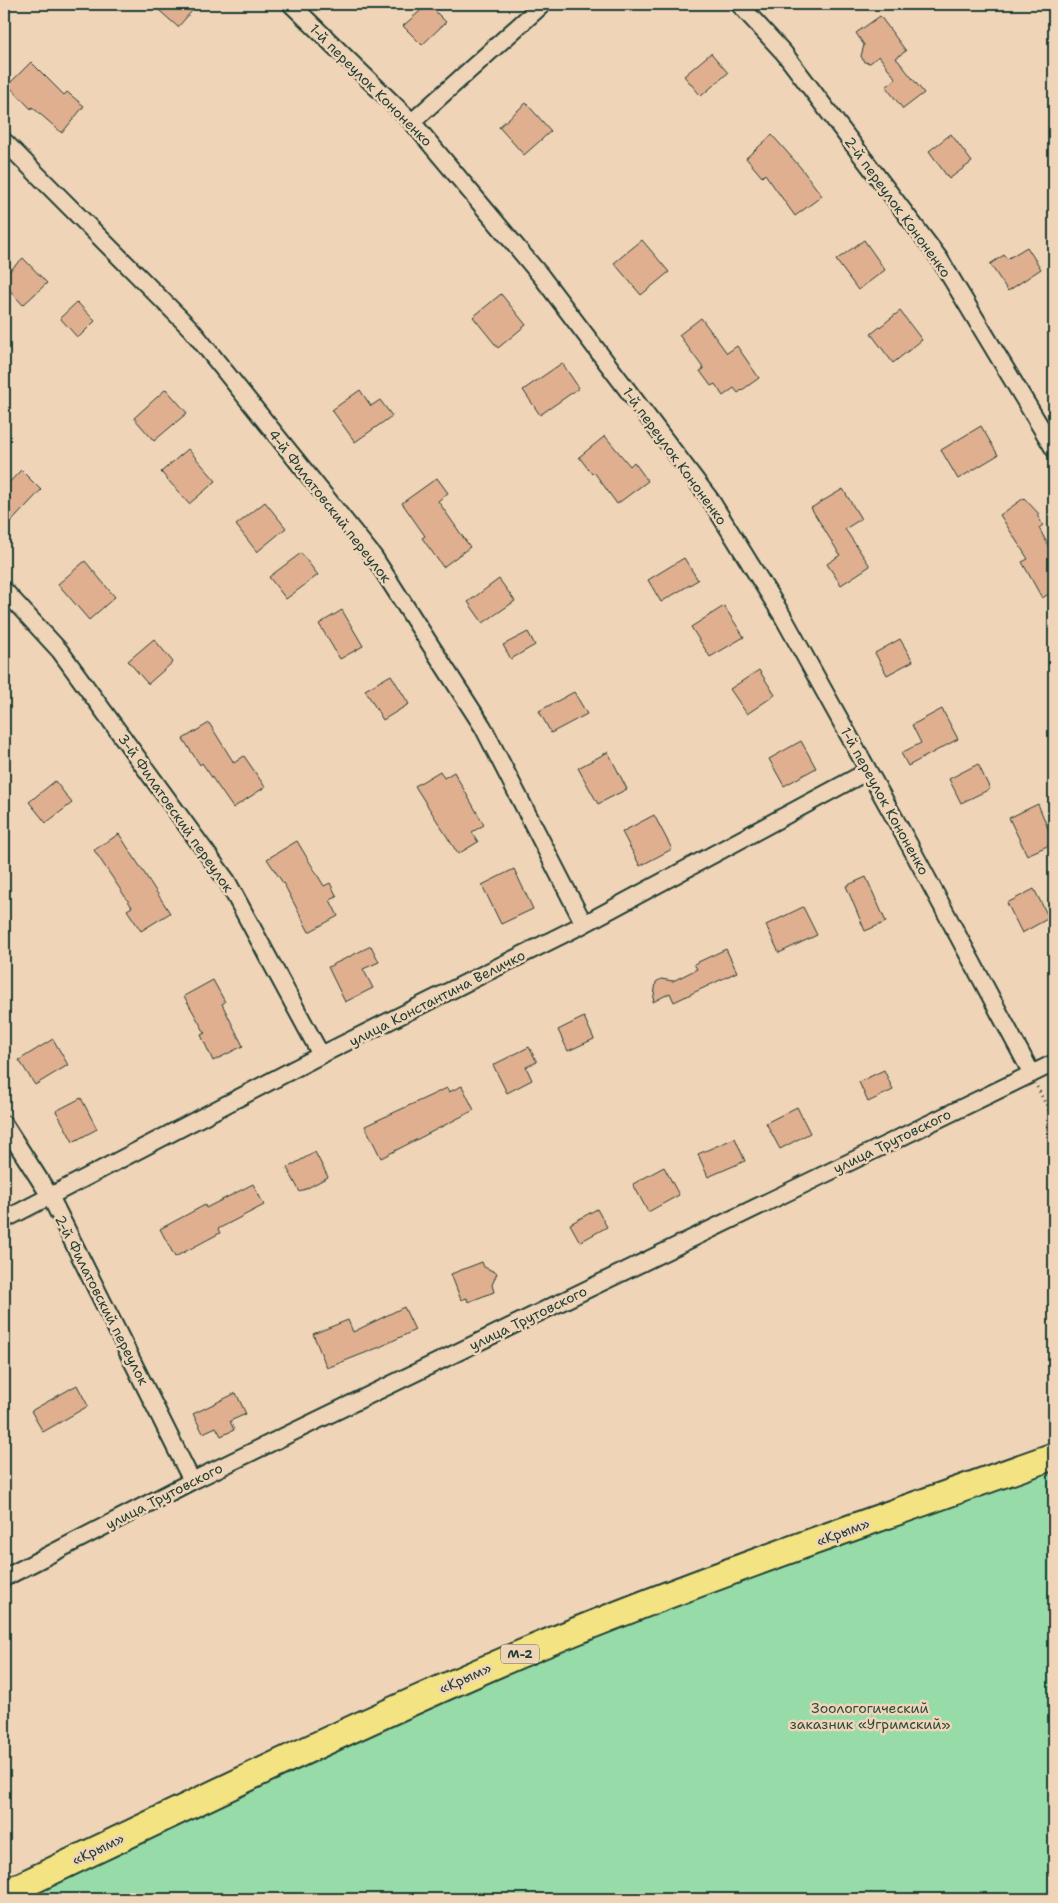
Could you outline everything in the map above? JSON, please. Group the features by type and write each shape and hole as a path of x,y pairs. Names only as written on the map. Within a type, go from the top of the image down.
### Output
{"highway":[{"name":"«Крым»","path":"4,1894 341,1733 520,1654 723,1574 1054,1456"}],"street":[{"name":"1-й переулок Кононенко","path":"291,4 412,122 541,276 710,499 782,615 910,846 1032,1074"},
{"path":"412,122 543,4"},
{"name":"2-й переулок Кононенко","path":"739,4 784,53 939,258 1054,449"},
{"name":"4-й Филатовский переулок","path":"4,141 191,329 374,557 482,727 584,924"},
{"name":"3-й Филатовский переулок","path":"4,590 60,650 227,881 321,1055"},
{"name":"улица Константина Величко","path":"4,1220 321,1055 584,924 868,771"},
{"name":"улица Трутовского","path":"4,1578 192,1481 1054,1063"},
{"name":"2-й Филатовский переулок","path":"4,1124 50,1196 192,1481"}],"path":[{"path":"1032,1074 1054,1120"}],"green space":[{"name":"Зоологогический заказник «Угримский»","path":"1054,1456 1054,1899 4,1899 341,1733"}],"building":[{"path":"152,4 198,4 178,27"},
{"path":"428,4 446,22 422,45 403,26"},
{"path":"880,16 906,51 896,58 924,93 903,109 886,87 896,79 879,56 870,63 864,62 861,56 864,45 856,33"},
{"path":"711,53 728,73 701,96 684,76"},
{"path":"31,62 64,95 67,92 84,106 62,133 32,107 31,109 8,85"},
{"path":"526,103 551,131 524,155 499,127"},
{"path":"951,134 972,162 949,179 929,151"},
{"path":"772,135 801,168 822,196 795,216 765,174 762,177 746,158"},
{"path":"642,240 669,272 641,295 614,263"},
{"path":"864,240 885,270 858,290 836,260"},
{"path":"1027,247 1041,269 1008,291 990,264 1004,255 1007,259"},
{"path":"23,258 47,283 23,305 4,284 4,276"},
{"path":"501,294 526,325 498,348 473,317"},
{"path":"77,302 95,321 78,338 60,318"},
{"path":"900,311 922,340 893,363 871,334"},
{"path":"701,318 727,353 737,346 759,378 738,393 734,388 723,396 715,384 711,386 700,371 704,369 679,335"},
{"path":"562,363 579,388 540,415 523,390"},
{"path":"166,389 187,413 154,441 134,418"},
{"path":"360,390 371,406 380,400 392,416 355,442 332,410"},
{"path":"981,426 998,455 958,479 941,450"},
{"path":"605,436 630,466 634,462 648,481 617,504 594,472 592,474 579,457"},
{"path":"188,449 216,481 189,504 161,472"},
{"path":"21,470 41,490 12,521 4,513 4,488"},
{"path":"437,478 448,493 438,501 470,547 443,567 422,538 425,536 402,503"},
{"path":"843,489 861,519 845,529 870,566 841,585 827,564 840,555 811,508"},
{"path":"1024,498 1039,514 1037,515 1043,525 1039,528 1054,556 1054,591 1042,598 1022,562 1028,559 1000,515"},
{"path":"265,502 286,528 257,552 236,525"},
{"path":"301,553 318,575 286,599 269,577"},
{"path":"684,558 698,580 661,602 648,580"},
{"path":"85,561 115,597 89,620 58,584"},
{"path":"499,579 515,601 483,623 468,602"},
{"path":"724,606 744,637 710,657 691,627"},
{"path":"342,610 363,646 340,659 319,624"},
{"path":"528,632 535,645 511,659 503,645"},
{"path":"154,639 173,662 148,684 128,661"},
{"path":"900,639 913,661 887,675 875,653"},
{"path":"759,670 775,695 747,714 730,689"},
{"path":"391,675 409,704 383,720 365,690"},
{"path":"574,692 587,714 551,733 539,711"},
{"path":"942,709 958,739 908,766 901,753 921,743 912,725"},
{"path":"209,723 234,763 244,756 265,787 233,808 183,739"},
{"path":"801,741 816,768 784,786 769,759"},
{"path":"608,752 627,789 598,804 578,768"},
{"path":"978,764 990,789 961,803 949,779"},
{"path":"440,771 444,778 454,772 484,825 472,832 478,842 458,854 415,786"},
{"path":"55,781 72,803 46,823 29,802"},
{"path":"1038,804 1054,843 1027,855 1009,818"},
{"path":"654,815 672,849 640,866 622,832"},
{"path":"119,834 170,913 141,931 127,910 132,907 94,850"},
{"path":"297,841 324,886 330,883 337,897 330,900 338,916 309,932 285,886 267,859"},
{"path":"514,869 533,909 501,924 482,885"},
{"path":"866,877 886,922 865,931 846,886"},
{"path":"1034,889 1049,918 1022,933 1007,903"},
{"path":"803,907 817,935 779,953 766,925"},
{"path":"371,946 379,962 363,969 373,988 345,1002 328,967"},
{"path":"726,949 737,972 674,1002 670,993 653,1002 656,982 661,979 673,981 697,969 694,964"},
{"path":"213,980 225,1002 222,1004 243,1046 213,1061 201,1035 205,1033 184,996"},
{"path":"584,1017 594,1039 568,1051 558,1030"},
{"path":"53,1039 68,1065 35,1085 19,1060"},
{"path":"529,1047 537,1062 526,1067 532,1080 507,1093 493,1065"},
{"path":"884,1070 893,1090 868,1102 859,1082"},
{"path":"462,1086 474,1110 381,1158 365,1126 447,1088 449,1092"},
{"path":"81,1098 97,1129 73,1142 56,1111"},
{"path":"797,1107 810,1133 780,1149 766,1123"},
{"path":"735,1138 745,1161 708,1177 698,1154"},
{"path":"315,1152 328,1177 300,1192 287,1168"},
{"path":"664,1167 679,1195 648,1212 633,1184"},
{"path":"253,1184 264,1205 218,1229 220,1233 175,1257 160,1229 205,1205 206,1208"},
{"path":"597,1209 607,1227 580,1242 570,1224"},
{"path":"482,1262 484,1267 497,1273 492,1285 494,1292 468,1302 467,1298 461,1300 451,1274"},
{"path":"404,1307 415,1330 380,1347 327,1368 313,1334 348,1320 353,1332"},
{"path":"77,1385 88,1406 43,1432 31,1411"},
{"path":"236,1393 246,1414 230,1421 234,1430 221,1436 216,1427 203,1433 193,1414"}]}
